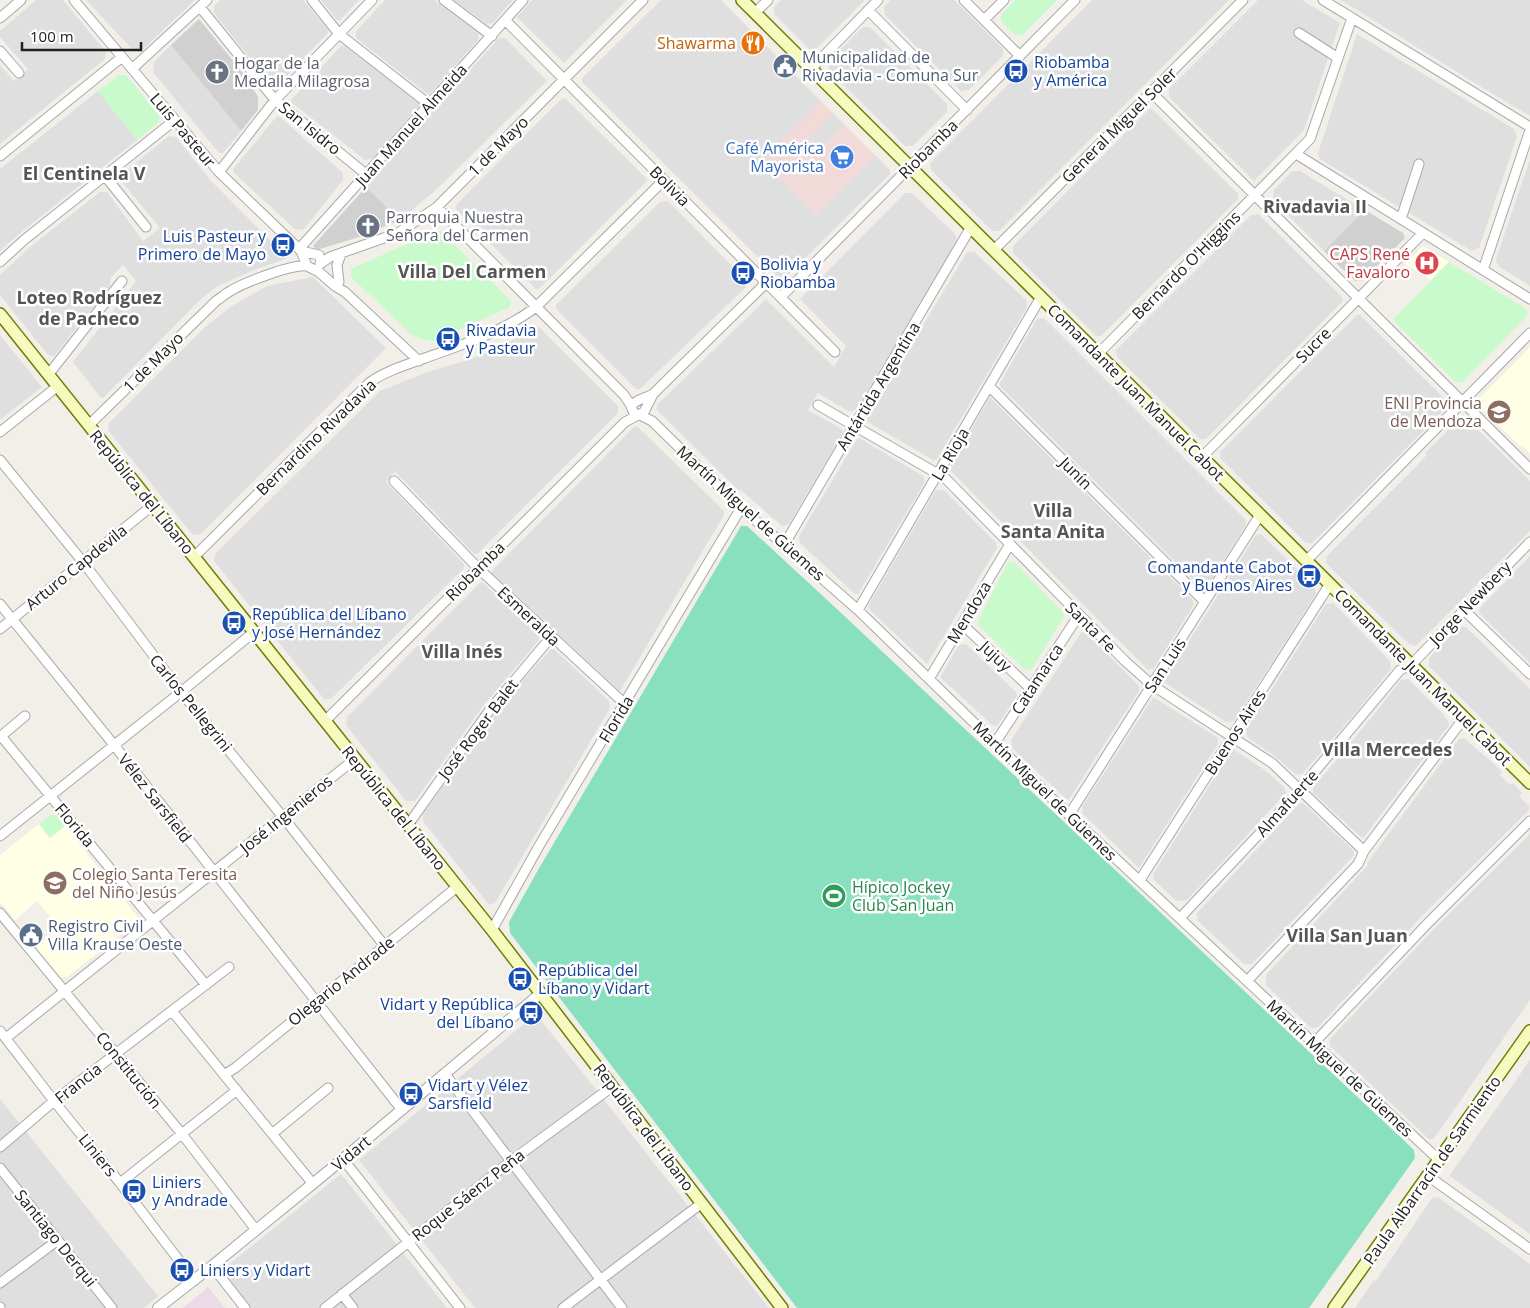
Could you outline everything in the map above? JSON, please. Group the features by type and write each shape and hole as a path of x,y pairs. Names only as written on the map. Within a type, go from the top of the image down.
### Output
{"main road":[{"name":"Comandante Juan Manuel Cabot","path":"742,0 1530,784"},
{"name":"República del Líbano","path":"0,314 492,930 782,1308"},
{"name":"Paula Albarracín de Sarmiento","path":"1334,1308 1530,1031"}],"street":[{"path":"0,18 21,0"},
{"name":"Luis Pasteur","path":"74,0 219,172 309,260 419,361"},
{"path":"132,69 208,0"},
{"path":"312,0 340,34 430,104"},
{"path":"219,172 275,100 372,0"},
{"path":"444,0 492,36"},
{"name":"Juan Manuel Almeida","path":"309,260 367,175 523,0"},
{"name":"1 de Mayo","path":"89,426 216,301 232,290 309,260 341,254 398,233 437,207 644,0"},
{"path":"755,13 768,0"},
{"path":"811,69 878,0"},
{"path":"964,0 1020,56"},
{"path":"984,20 1004,0"},
{"name":"Riobamba","path":"781,297 1075,0"},
{"name":"General Miguel Soler","path":"994,250 1243,0"},
{"path":"1323,0 1530,128 1483,270"},
{"name":"San Isidro","path":"200,7 275,100 367,175"},
{"path":"868,10 967,110"},
{"name":"Bernardo O'Higgins","path":"1098,354 1310,139 1352,18"},
{"name":"Bolivia","path":"505,20 835,352"},
{"path":"1299,33 1338,58"},
{"path":"0,51 19,73"},
{"path":"0,156 122,57"},
{"path":"1151,92 1530,469"},
{"path":"0,262 24,240 176,120"},
{"path":"1296,154 1530,299"},
{"path":"1401,219 1419,164"},
{"path":"105,176 146,227"},
{"name":"Bernardino Rivadavia","path":"194,558 362,389 377,377 483,338 512,323 536,307 664,180"},
{"name":"Martín Miguel de Güemes","path":"437,207 624,395 740,508 784,544 858,610 1069,815 1439,1160"},
{"name":"Antártida Argentina","path":"784,544 971,227"},
{"name":"Sucre","path":"1202,457 1423,233"},
{"path":"339,282 337,262 341,254"},
{"name":"Luis Pasteur","path":"309,260 339,282 346,292"},
{"path":"48,375 122,281"},
{"name":"Riobamba","path":"325,722 638,408 766,283"},
{"name":"La Rioja","path":"858,610 1041,297"},
{"path":"1306,561 1530,333"},
{"path":"0,432 58,386"},
{"name":"Junín","path":"989,386 1205,602"},
{"name":"Santa Fe","path":"818,405 945,478 1125,661 1152,685 1272,763 1364,851"},
{"name":"Carlos Pellegrini","path":"0,460 83,562 181,692 384,945"},
{"name":"Esmeralda","path":"394,481 478,568 624,704"},
{"name":"Arturo Capdevila","path":"0,629 153,505"},
{"name":"Florida","path":"492,930 539,846 740,508"},
{"name":"San Luis","path":"1069,815 1260,515"},
{"name":"Jorge Newbery","path":"1411,665 1530,542"},
{"name":"Mendoza","path":"928,679 1010,544"},
{"name":"Buenos Aires","path":"1140,880 1330,584"},
{"name":"Vélez Sarsfield","path":"0,604 114,745 402,1110"},
{"path":"1464,610 1530,674"},
{"name":"Catamarca","path":"995,744 1079,614"},
{"name":"Jujuy","path":"962,624 1031,689"},
{"path":"0,836 254,632"},
{"name":"José Roger Balet","path":"408,825 489,711 551,637"},
{"name":"Almafuerte","path":"1180,918 1300,789 1400,670 1411,665"},
{"path":"1,736 25,716"},
{"path":"1247,981 1358,864 1364,851 1464,718"},
{"name":"Florida","path":"1,736 206,985"},
{"name":"José Ingenieros","path":"3,1035 65,992 153,919 355,759"},
{"path":"1314,1043 1429,922 1530,821"},
{"name":"Olegario Andrade","path":"224,1075 457,887"},
{"name":"Constitución","path":"0,913 182,1134 256,1230"},
{"name":"Francia","path":"0,1147 54,1101 229,967"},
{"name":"Vidart","path":"158,1308 343,1160 541,994"},
{"path":"172,1011 313,1184"},
{"name":"Liniers","path":"3,1035 194,1280"},
{"path":"444,1074 622,1308"},
{"name":"Roque Sáenz Peña","path":"325,1308 511,1161 613,1086"},
{"path":"272,1134 328,1088"},
{"path":"120,1183 238,1090"},
{"path":"343,1160 460,1308"},
{"name":"Santiago Derqui","path":"0,1168 112,1308"},
{"path":"1428,1176 1530,1249"},
{"path":"562,1308 702,1204"},
{"path":"0,1284 58,1240"},
{"path":"212,1266 245,1308"},
{"path":"342,1294 353,1308"}],"shaded area":[{"path":"36,0 63,0 106,52 105,59 0,144 0,65 14,81 28,69 0,37 0,31"},
{"path":"86,0 195,0 140,52 133,50"},
{"path":"220,0 303,0 328,30 328,33 278,85 270,84 214,13 214,6"},
{"path":"321,0 359,0 340,20 337,20"},
{"path":"385,0 434,0 478,33 479,39 429,95 356,38 356,31"},
{"path":"454,0 513,0 493,23 487,24"},
{"path":"532,0 627,0 564,63 517,17"},
{"path":"661,0 721,0 821,101 763,161 816,214 875,155 890,170 890,174 782,281 582,82 582,78"},
{"path":"781,0 865,0 816,49 809,49 774,14 774,7"},
{"path":"890,0 954,0 1003,49 1003,56 969,90 961,91 885,15 884,7"},
{"path":"1092,0 1229,0 999,231 992,231 931,170 930,163"},
{"path":"1258,0 1302,0 1340,23 1304,130 1254,181 1169,97 1169,89"},
{"path":"1341,0 1530,0 1530,116 1483,88"},
{"name":"Hogar de la Medalla Milagrosa","path":"199,19 248,79 258,97 258,110 241,131 171,45"},
{"path":"863,27 870,27 947,104 947,112 913,146 905,146 829,70 828,62"},
{"path":"1357,34 1514,129 1517,137 1479,248 1472,251 1320,159 1318,153"},
{"path":"499,38 505,38 547,81 437,189 400,220 366,187"},
{"path":"171,45 241,131 223,153 219,153 153,72 154,62"},
{"path":"341,46 345,46 420,103 373,158 365,160 291,102"},
{"path":"98,91 137,140 0,251 0,169"},
{"path":"565,98 648,180 540,288 536,289 455,208 561,99"},
{"name":"Café América Mayorista","path":"821,101 833,113 800,146 812,158 845,125 875,155 816,214 762,160"},
{"path":"1149,109 1152,109 1238,194 1238,199 1101,336 1096,336 1013,253 1013,246"},
{"path":"833,113 845,125 811,158 800,146"},
{"path":"277,116 343,173 343,180 304,229 296,230 233,172 233,169"},
{"path":"169,136 176,137 210,180 288,258 216,287 198,302 101,398 73,362 136,281 123,265 111,277 110,286 54,356 48,355 0,295 0,275 30,247 100,192 107,192 143,241 160,228 121,181 122,174"},
{"path":"1530,159 1530,286 1498,266 1496,259"},
{"path":"1292,171 1300,171 1365,210 1324,251 1273,200 1274,190"},
{"name":"Parroquia Nuestra Señora del Carmen","path":"366,187 400,220 359,237 317,250 313,246"},
{"path":"905,193 912,193 955,234 957,241 857,409 850,412 818,393 808,410 842,429 843,433 789,524 782,526 741,490 739,491 657,410 657,405 766,299 834,367 846,346 800,299"},
{"path":"668,201 746,280 746,287 640,389 636,389 556,309 556,305 660,202"},
{"path":"1365,210 1403,233 1405,238 1362,281 1355,281 1324,251"},
{"path":"1258,214 1342,297 1343,301 1206,439 1200,439 1117,357 1116,350 1251,215"},
{"name":"CAPS René Favaloro","path":"1423,246 1449,262 1431,280 1405,264"},
{"path":"967,252 974,252 1026,300 1027,307 937,459 933,460 866,421"},
{"path":"313,277 386,348 200,535 192,534 108,430 109,423 205,327 232,306 267,286"},
{"path":"1357,315 1360,315 1448,402 1448,406 1312,543 1306,543 1221,459 1220,452"},
{"path":"1044,318 1245,519 1246,525 1207,587 1201,588 1000,386 1037,319"},
{"path":"535,326 539,327 618,406 618,413 477,554 474,554 395,471 386,482 464,564 464,568 331,699 324,699 214,561 215,554 380,391 427,372 465,361 500,347"},
{"path":"0,335 42,387 0,420"},
{"path":"1530,347 1530,453 1522,445 1521,447 1479,406 1479,399"},
{"path":"990,397 1193,600 1193,606 1154,668 1148,670 950,470 949,468"},
{"path":"1461,417 1465,417 1530,481 1530,531 1416,646 1410,645 1326,563 1327,556 1427,455 1425,453"},
{"path":"635,426 724,511 724,515 620,691 492,571"},
{"path":"859,438 923,476 925,482 858,594 855,594 800,543 799,536"},
{"path":"936,490 944,490 996,543 997,548 927,664 868,606"},
{"path":"1261,534 1314,586 1316,594 1234,721 1226,722 1165,683 1165,679 1256,535"},
{"path":"1530,556 1530,663 1479,613 1479,609"},
{"path":"480,583 483,583 539,635 539,640 483,706 415,801 406,801 346,725 347,717"},
{"path":"1333,603 1390,661 1391,669 1302,774 1295,774 1276,757 1247,737 1246,730 1326,604"},
{"path":"1459,627 1466,627 1530,689 1530,767 1429,666 1429,658"},
{"path":"1085,632 1139,686 1139,691 1069,799 1066,799 1013,749 1011,740 1081,633"},
{"path":"966,644 1016,692 1017,696 997,726 992,725 940,677 959,645"},
{"path":"551,649 554,649 609,701 610,708 495,903 489,905 423,821 423,814 509,696"},
{"path":"1408,679 1441,712 1449,725 1364,837 1361,837 1313,793 1313,788 1401,680"},
{"path":"1155,698 1218,738 1218,744 1139,868 1083,814 1082,807 1152,699"},
{"path":"1464,738 1502,772 1500,775 1510,785 1513,783 1522,793 1519,796 1529,806 1529,810 1423,915 1318,1027 1311,1028 1266,985 1266,975 1368,865 1367,863 1459,739"},
{"path":"1233,749 1266,771 1284,787 1286,793 1187,900 1176,901 1154,880 1153,874"},
{"path":"1300,803 1303,803 1353,850 1354,855 1252,964 1244,964 1197,920 1197,913"},
{"name":"Colegio Santa Teresita del Niño Jesús","path":"39,824 50,838 65,826 138,917 137,922 67,977 61,977 36,947 59,928 37,901 15,920 0,902 0,855"},
{"path":"1530,834 1530,1000 1440,1130 1433,1139 1429,1139 1330,1046 1330,1039 1435,928"},
{"path":"536,1014 769,1308 475,1308 359,1160"},
{"path":"1530,1060 1530,1234 1450,1175"},
{"path":"0,1099 158,1296 144,1308 0,1308"},
{"path":"341,1174 447,1308 252,1308 222,1270"},
{"path":"1438,1197 1530,1264 1530,1308 1355,1308 1374,1280 1376,1281 1432,1198"},
{"path":"208,1287 225,1308 183,1308"}],"green space":[{"path":"1015,0 1057,0 1022,35 1015,35 1001,21 1001,15"},
{"path":"119,75 126,75 159,116 158,123 137,140 98,91"},
{"path":"436,231 441,231 511,301 510,307 434,341 420,339 411,334 351,277 351,269"},
{"path":"1449,262 1527,309 1527,316 1463,382 1456,382 1393,320"},
{"name":"Hípico Jockey Club San Juan","path":"741,526 747,526 839,611 1414,1150 1415,1158 1309,1308 797,1308 510,933 509,922 538,870"},
{"path":"1008,562 1014,562 1063,612 1064,617 1031,670 1024,669 978,625 978,621"},
{"path":"51,815 56,815 65,826 50,838 39,824"}],"place":[{"name":"Shawarma","path":"753,43"},
{"name":"Municipalidad de Rivadavia - Comuna Sur","path":"785,66"},
{"name":"Riobamba y América","path":"1016,71"},
{"name":"Hogar de la Medalla Milagrosa","path":"217,72"},
{"name":"Café América Mayorista","path":"842,157"},
{"name":"Parroquia Nuestra Señora del Carmen","path":"368,226"},
{"name":"Luis Pasteur y Primero de Mayo","path":"283,245"},
{"name":"CAPS René Favaloro","path":"1427,263"},
{"name":"Bolivia y Riobamba","path":"743,273"},
{"name":"Rivadavia y Pasteur","path":"448,339"},
{"name":"ENI Provincia de Mendoza","path":"1499,412"},
{"name":"Comandante Cabot y Buenos Aires","path":"1309,576"},
{"name":"República del Líbano y José Hernández","path":"234,623"},
{"name":"Colegio Santa Teresita del Niño Jesús","path":"55,883"},
{"name":"Hípico Jockey Club San Juan","path":"834,896"},
{"name":"Registro Civil Villa Krause Oeste","path":"31,935"},
{"name":"República del Líbano y Vidart","path":"520,979"},
{"name":"Vidart y República del Líbano","path":"531,1013"},
{"name":"Vidart y Vélez Sarsfield","path":"411,1094"},
{"name":"Liniers y Andrade","path":"134,1191"},
{"name":"Liniers y Vidart","path":"182,1270"}],"district":[{"name":"El Centinela V","path":"84,174"},
{"name":"Rivadavia II","path":"1315,207"},
{"name":"Villa Del Carmen","path":"472,272"},
{"name":"Loteo Rodríguez de Pacheco","path":"89,308"},
{"name":"Villa Santa Anita","path":"1053,521"},
{"name":"Villa Inés","path":"462,652"},
{"name":"Villa Mercedes","path":"1387,750"},
{"name":"Villa San Juan","path":"1347,936"}]}
